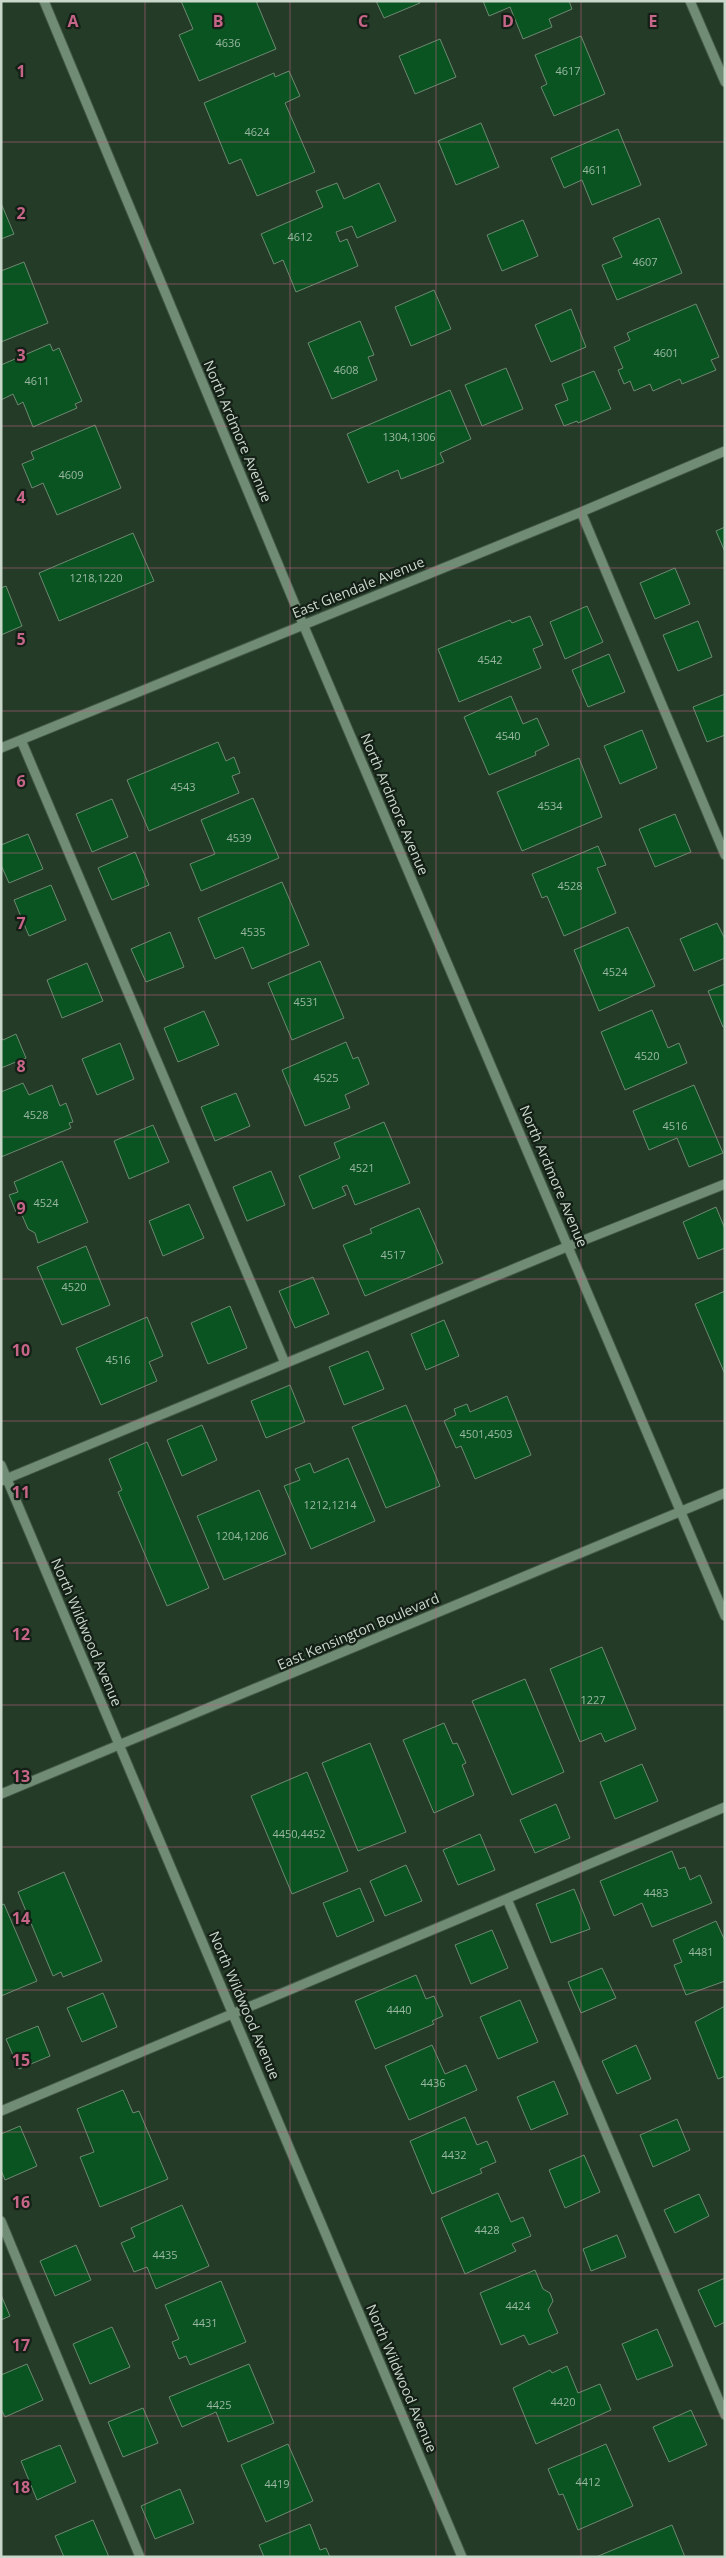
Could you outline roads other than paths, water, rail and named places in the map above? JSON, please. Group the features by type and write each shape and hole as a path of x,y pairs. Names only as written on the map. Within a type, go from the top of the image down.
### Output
{"street":[{"name":"North Ardmore Avenue","path":"44,1 303,624 682,1510 725,1616"},
{"path":"690,1 725,82"},
{"name":"East Glendale Avenue","path":"1,748 581,512 725,451"},
{"path":"581,512 725,855"},
{"path":"21,740 285,1363"},
{"path":"4,1479 569,1246 725,1184"},
{"name":"North Wildwood Avenue","path":"1,1464 4,1479 120,1744 462,2557"},
{"name":"East Kensington Boulevard","path":"1,1794 725,1493"},
{"path":"1,2111 725,1807"},
{"path":"507,1899 725,2415"},
{"path":"1,2221 140,2557"}]}
